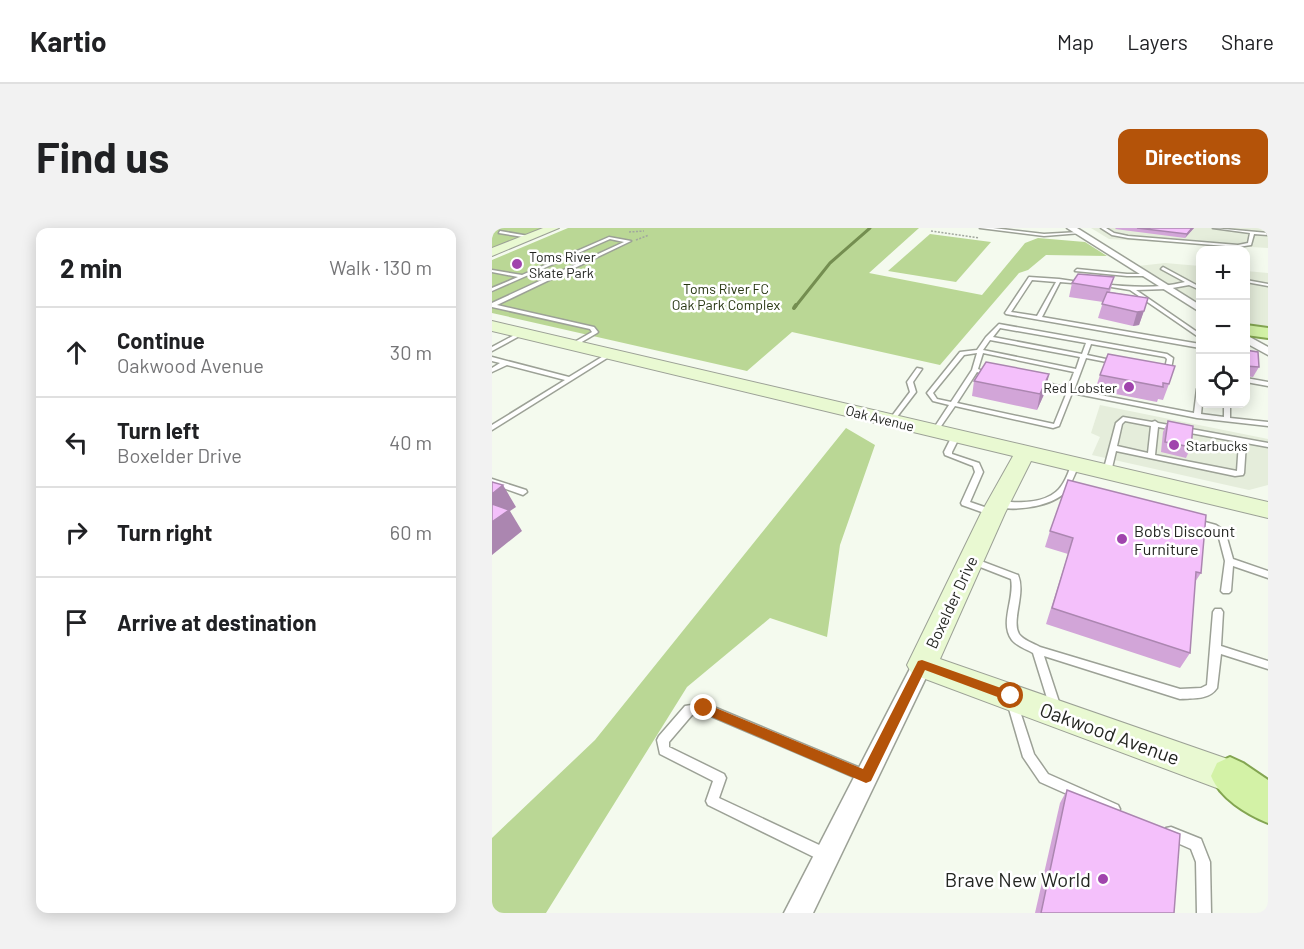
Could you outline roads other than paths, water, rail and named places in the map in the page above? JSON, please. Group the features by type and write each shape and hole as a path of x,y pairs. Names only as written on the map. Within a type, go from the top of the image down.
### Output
{"main road":[{"path":"1230,776 1268,777"},
{"path":"1230,776 1268,803"}],"street":[{"path":"492,252 553,228"},
{"path":"1075,230 1196,306"},
{"name":"Oak Avenue","path":"492,326 1268,510"},
{"path":"1252,338 1268,352"},
{"path":"987,444 1004,463 1000,500"},
{"name":"Boxelder Drive","path":"798,913 1025,453"},
{"path":"1000,500 1028,473 1069,463"},
{"name":"Oakwood Avenue","path":"922,664 1230,776"}],"lane":[{"path":"492,235 511,228"},
{"path":"982,228 1052,236 1075,230"},
{"path":"1022,228 1027,232"},
{"path":"1103,228 1120,236 1238,246 1250,244 1252,232"},
{"path":"1215,228 1268,235"},
{"path":"500,232 529,237"},
{"path":"492,290 610,238 629,241 492,305"},
{"path":"1163,268 1196,287"},
{"path":"1077,270 1127,275 1146,274"},
{"path":"492,271 523,277"},
{"path":"1088,284 1031,279 1007,311 1196,345"},
{"path":"1039,318 1059,280"},
{"path":"1250,282 1268,285"},
{"path":"1098,285 1131,289 1167,288 1189,284"},
{"path":"1131,289 1196,333"},
{"path":"492,305 592,328 595,332 573,345"},
{"path":"935,431 975,370 980,351 999,326 1170,358 1168,369 1153,369"},
{"path":"493,348 522,333"},
{"path":"988,338 1130,364"},
{"path":"1078,371 980,351 962,353 930,393 932,399 952,405 1057,425 1084,356 1089,342"},
{"path":"492,428 610,354"},
{"path":"492,359 569,380"},
{"path":"492,370 505,363"},
{"path":"891,421 913,392 910,382 919,369"},
{"path":"975,370 986,372"},
{"path":"1029,380 1071,389 1087,395 1197,417 1268,424"},
{"path":"1250,381 1268,384"},
{"path":"1197,417 1198,408"},
{"path":"1227,408 1227,419"},
{"path":"1107,472 1119,423 1123,418 1268,445"},
{"path":"1151,456 1155,423"},
{"path":"956,436 948,452 949,455 976,465 979,472 965,503 1000,500 1019,507 1047,499 1068,490 1069,463"},
{"path":"1114,448 1227,473 1240,473 1243,441"},
{"path":"492,482 523,492"},
{"path":"1180,519 1213,527 1222,533 1229,561 1226,591"},
{"path":"971,561 1015,577 1018,584 1011,629 1017,639 1037,650 1180,693 1202,693 1212,688 1218,612"},
{"path":"1229,561 1268,575"},
{"path":"1216,648 1268,665"},
{"path":"1037,650 1057,713"},
{"path":"1011,696 1029,757 1044,778 1131,816"},
{"path":"827,856 712,801 720,778 664,750 663,740 689,710 704,708 866,776"},
{"path":"1164,830 1196,844 1203,862 1204,913"}],"waterway":[{"path":"795,307 830,263 870,228"}],"place":[{"name":"Toms River Skate Park","path":"517,264"},
{"name":"Red Lobster","path":"1129,387"},
{"name":"Starbucks","path":"1174,445"},
{"name":"Bob's Discount Furniture","path":"1122,539"},
{"name":"Brave New World","path":"1103,879"}],"park label":[{"name":"Toms River FC Oak Park Complex","path":"726,296"}]}
